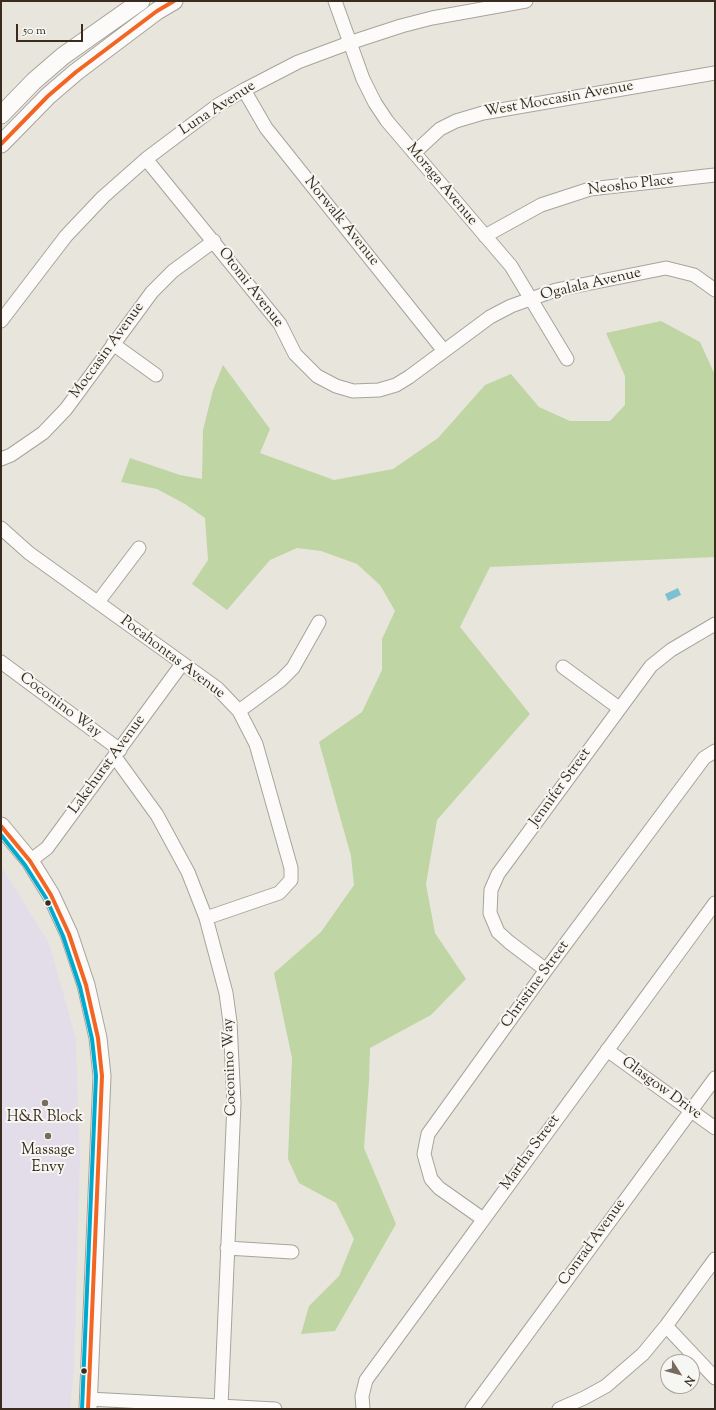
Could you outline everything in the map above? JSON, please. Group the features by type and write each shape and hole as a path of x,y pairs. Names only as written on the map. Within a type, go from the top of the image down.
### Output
{"main road":[{"path":"1,115 34,81 63,56 141,1"},
{"path":"1,144 48,96 76,72 157,11 174,1"},
{"path":"1,826 30,861 51,895 69,934 86,984 98,1038 102,1076 88,1404"}],"street":[{"name":"Moraga Avenue","path":"335,1 362,79 375,103 387,121 511,266 567,359"},
{"name":"Luna Avenue","path":"1,320 66,236 103,197 146,158 218,105 298,62 349,43 400,26 432,18 526,1"},
{"name":"West Moccasin Avenue","path":"414,153 440,129 456,121 483,113 715,73"},
{"name":"Norwalk Avenue","path":"244,90 266,128 444,351"},
{"name":"Otomi Avenue","path":"146,158 280,324 295,354 317,376 336,386 353,391 368,390"},
{"name":"Neosho Place","path":"485,236 541,205 590,189 715,175"},
{"name":"Moccasin Avenue","path":"1,459 11,455 43,433 66,409 152,292 173,271 214,241"},
{"name":"Ogalala Avenue","path":"368,390 379,390 396,385 490,317 511,306 556,290 666,268 694,275 715,290"},
{"path":"113,344 156,375"},
{"name":"Pocahontas Avenue","path":"1,528 29,553 217,688 239,711 256,744 291,868 291,880 279,893 206,918"},
{"path":"98,602 139,548"},
{"path":"239,711 280,680 293,668 319,622"},
{"name":"Jennifer Street","path":"546,970 498,932 490,914 491,890 498,874 651,666 671,650 715,624"},
{"name":"Coconino Way","path":"1,662 117,753 157,815 188,872 206,918 226,993 230,1022 234,1102 221,1406"},
{"name":"Lakehurst Avenue","path":"30,861 47,848 182,664"},
{"path":"563,666 619,708"},
{"name":"Christine Street","path":"483,1219 439,1188 431,1180 424,1154 428,1134 546,970 704,758 715,751"},
{"name":"Martha Street","path":"363,1409 362,1396 366,1380 715,903"},
{"name":"Glasgow Drive","path":"607,1050 715,1128"},
{"name":"Conrad Avenue","path":"472,1409 715,1078"},
{"path":"227,1248 292,1252"},
{"path":"559,1409 586,1404 643,1354 666,1326 715,1259"},
{"path":"666,1326 715,1378"},
{"path":"88,1404 221,1406 275,1409"}],"shaded area":[{"path":"1,866 49,943 76,1038 80,1161 74,1372 70,1409 1,1409"}],"green space":[{"path":"661,321 700,342 715,375 715,557 490,567 460,627 530,714 437,820 426,884 435,933 466,979 431,1015 370,1048 364,1148 396,1224 335,1331 301,1334 309,1306 339,1276 354,1239 336,1203 299,1183 288,1159 292,1058 274,973 321,932 354,885 351,856 319,742 362,712 382,670 382,639 395,611 380,585 357,564 321,551 297,548 270,560 227,610 192,584 208,560 205,518 185,504 157,489 121,482 130,458 180,475 202,479 203,430 213,390 223,365 270,429 260,453 334,480 393,469 438,438 485,385 511,374 539,407 570,421 610,421 625,405 625,376 606,333"}],"water":[{"path":"678,588 681,595 668,601 665,594"}],"transit line":[{"path":"1,144 48,96 76,72 157,11 174,1"},
{"path":"1,826 30,861 51,895 69,934 86,985 98,1038 102,1076 88,1409"},
{"path":"1,835 25,865 46,898 63,936 80,987 92,1039 96,1076 82,1409"}],"place":[{"name":"H&R Block","path":"45,1103"},
{"name":"Massage Envy","path":"48,1136"}]}
